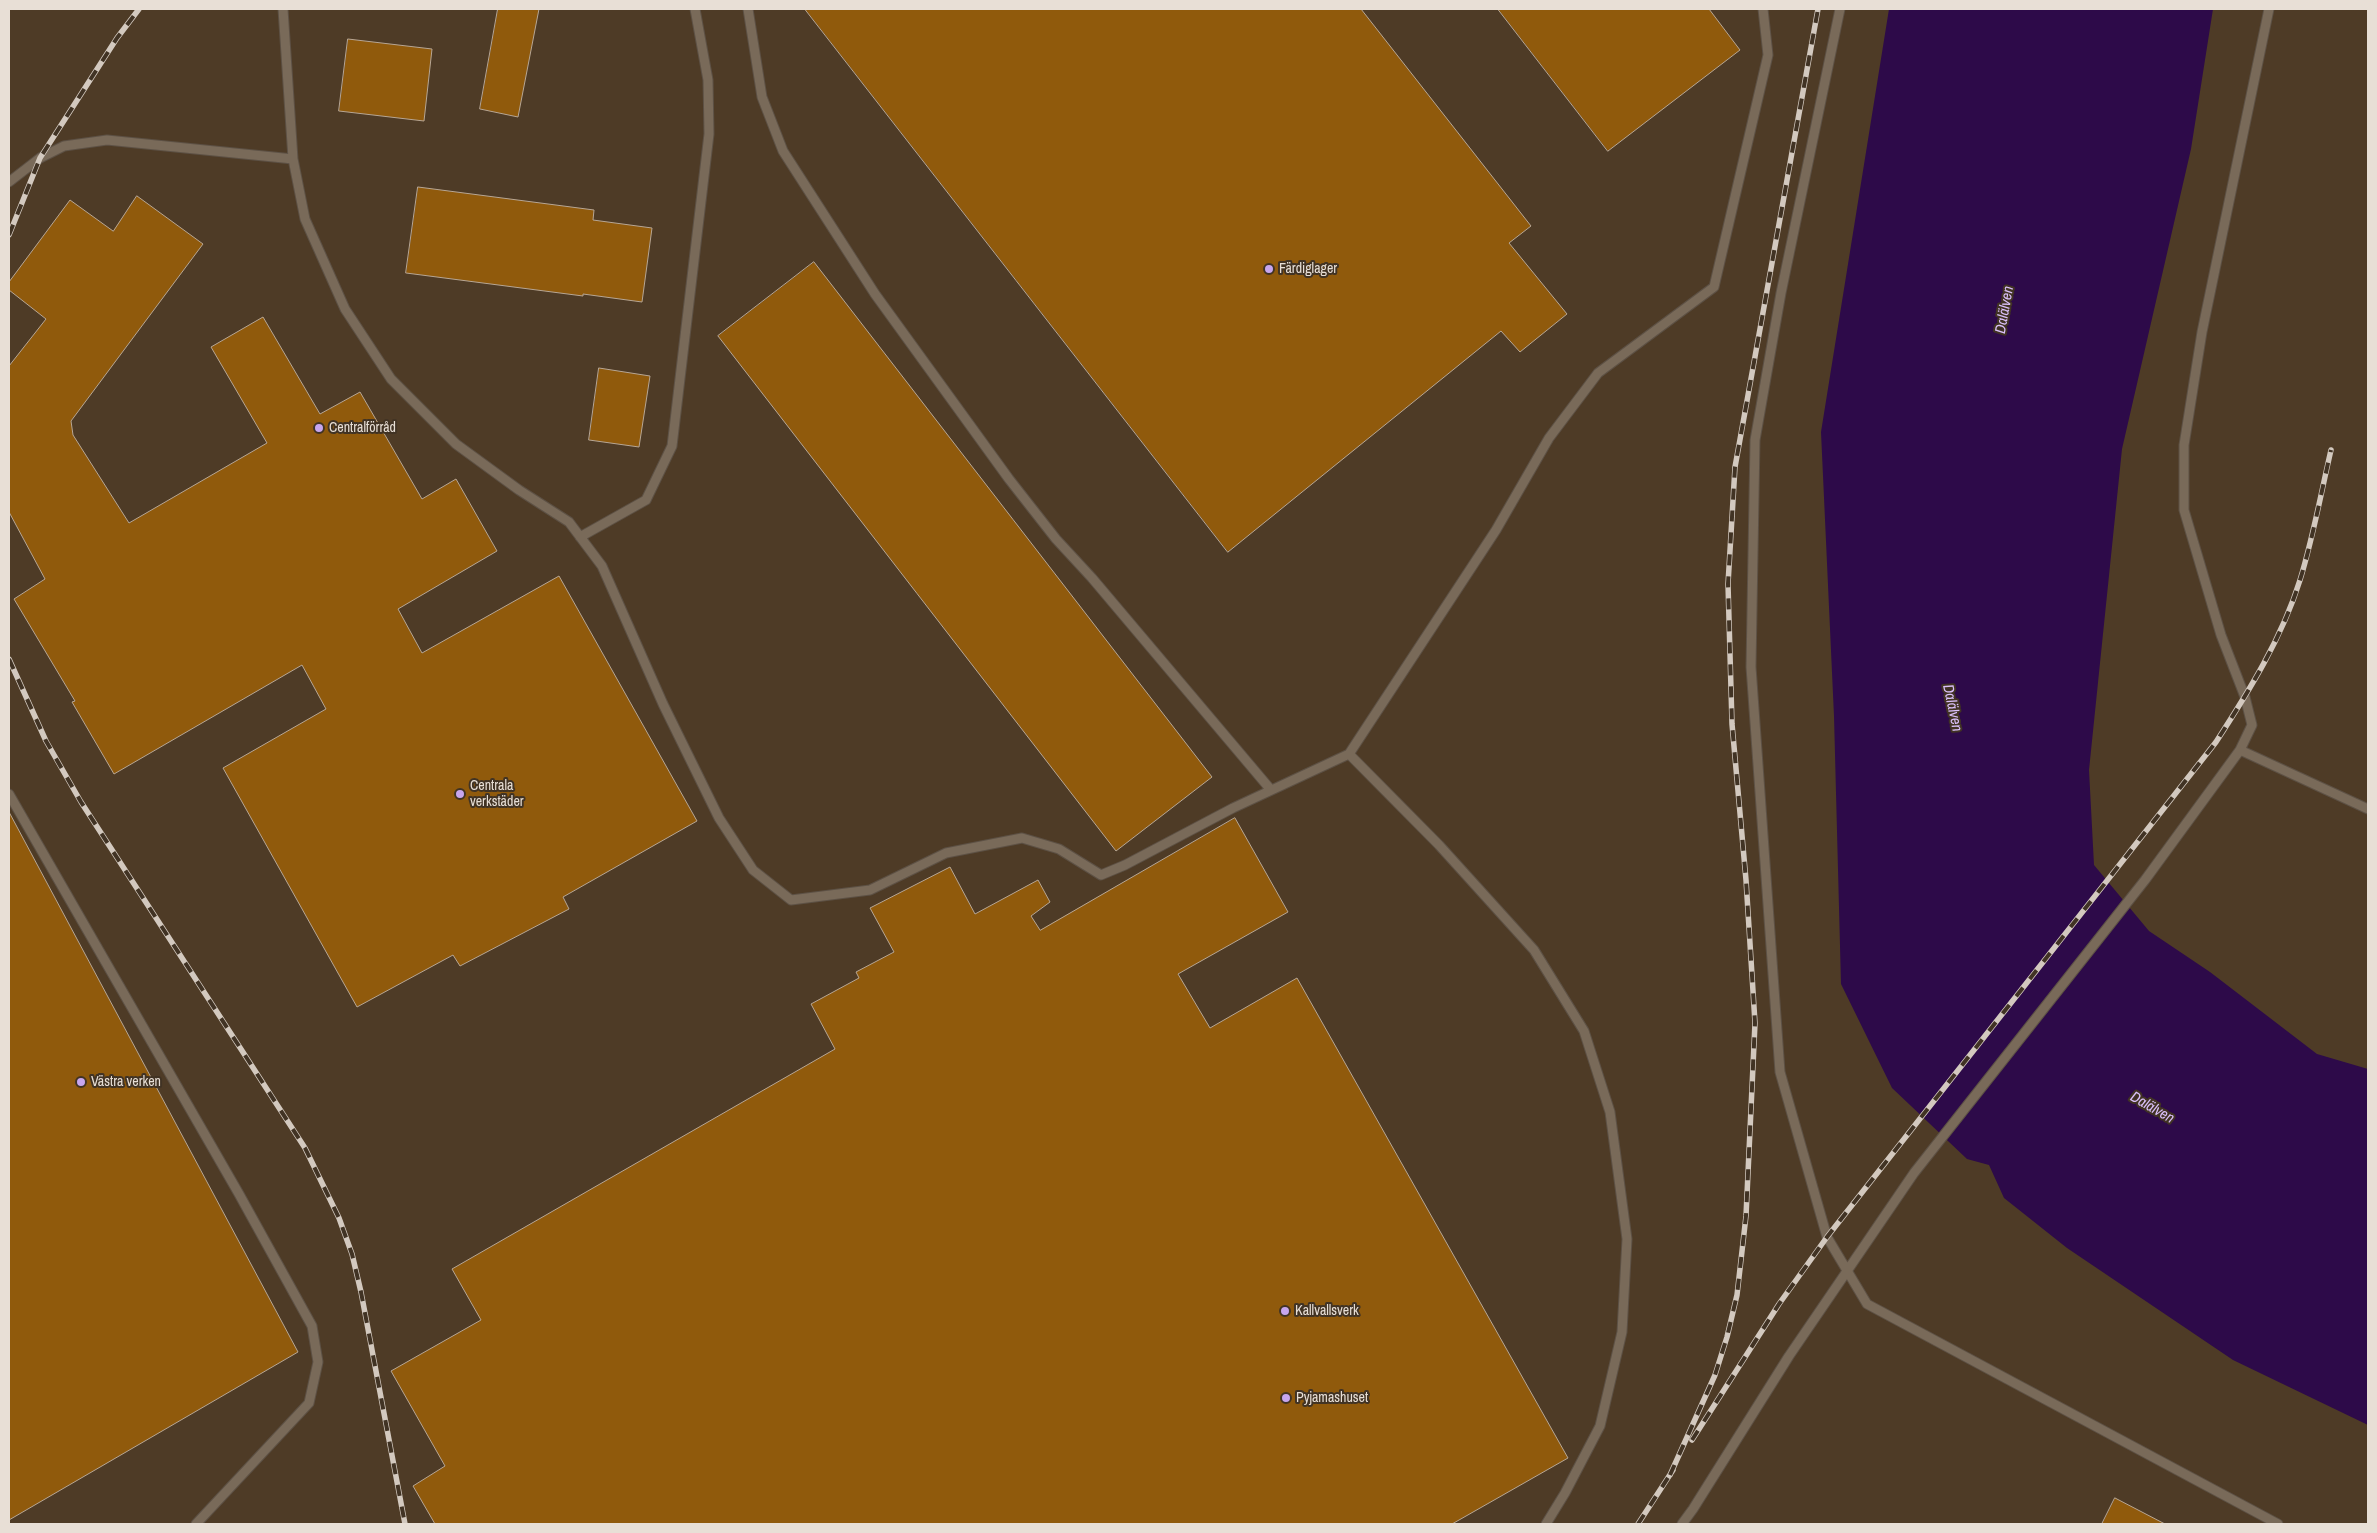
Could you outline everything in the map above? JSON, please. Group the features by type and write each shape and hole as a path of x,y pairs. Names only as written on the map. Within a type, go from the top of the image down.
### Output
{"lane":[{"path":"283,9 293,159 305,219 345,309 391,379 456,444 519,490 569,522 602,566 663,704 719,818 753,870 791,900 870,890 946,853 1022,838 1059,848 1101,875 1125,865 1271,790 1349,754 1496,530 1549,438 1598,373 1714,288 1768,55 1763,9"},
{"path":"580,537 646,500 672,446 709,134 708,80 695,9"},
{"path":"748,9 762,97 783,151 876,294 1009,479 1056,539 1092,578 1271,790"},
{"path":"1840,9 1781,293 1756,440 1751,667 1780,1072 1827,1237 1867,1304 2278,1524"},
{"path":"1682,1524 1693,1510 1789,1356 1846,1270 1914,1174 2146,880 2240,750 2252,725 2245,697 2221,635 2184,510 2184,445 2202,332 2269,9"},
{"path":"9,182 40,158 64,146 107,140 293,159"},
{"path":"2240,750 2368,809"},
{"path":"1349,754 1439,845 1534,950 1584,1032 1610,1112 1627,1239 1622,1332 1600,1426 1565,1493 1546,1524"},
{"path":"9,794 312,1326 318,1362 309,1403 196,1524"}],"shaded area":[{"path":"9,9 2368,9 2368,1524 9,1524"}],"water":[{"name":"Dalälven","path":"1889,9 2213,9 2191,149 2122,449 2089,770 2094,865 2149,931 2210,972 2317,1054 2368,1069 2368,1425 2233,1360 2067,1248 2004,1198 1989,1165 1967,1159 1892,1088 1841,984 1834,716 1821,432"}],"building":[{"path":"498,9 539,9 518,117 480,109"},
{"name":"Färdiglager","path":"805,9 1361,9 1531,226 1509,243 1567,314 1520,352 1501,331 1228,552"},
{"path":"1498,9 1709,9 1740,50 1608,151"},
{"path":"348,39 432,49 424,121 339,111"},
{"path":"418,187 594,210 593,220 652,228 642,302 406,273"},
{"path":"137,196 203,244 71,421 73,435 129,523 267,443 211,347 263,317 320,414 360,392 422,499 456,479 497,551 398,609 422,653 559,576 697,821 563,897 569,909 460,966 453,955 357,1007 223,768 326,709 302,665 114,774 72,702 75,701 14,599 45,579 9,512 9,366 46,319 9,290 9,282 70,200 113,231"},
{"path":"814,262 1212,777 1116,851 718,336"},
{"path":"599,368 650,376 639,447 589,440"},
{"name":"Västra verken","path":"9,812 298,1352 9,1520"},
{"path":"1235,818 1288,912 1178,974 1210,1028 1297,978 1568,1458 1452,1524 435,1524 413,1486 445,1466 391,1371 481,1320 452,1269 835,1049 811,1004 859,978 856,972 894,952 870,908 950,867 975,914 1038,880 1050,902 1031,916 1040,930"},
{"path":"2115,1498 2165,1524 2102,1524"}],"railway":[{"path":"9,235 40,158 117,38 139,9"},
{"path":"1670,1475 1715,1375 1727,1337 1737,1295 1746,1216 1755,1023 1746,880 1732,724 1728,584 1735,467 1818,9"},
{"path":"1692,1440 1779,1304 1827,1237 2216,742 2264,664 2293,602 2309,548 2331,450"},
{"path":"9,659 46,741 81,802 305,1148 339,1218 352,1254 361,1292 405,1524"},
{"path":"1638,1524 1673,1470"}],"place":[{"name":"Färdiglager","path":"1269,269"},
{"name":"Centralförråd","path":"319,428"},
{"name":"Centrala verkstäder","path":"460,794"},
{"name":"Västra verken","path":"81,1082"},
{"name":"Kallvallsverk","path":"1285,1311"},
{"name":"Pyjamashuset","path":"1286,1398"}]}
